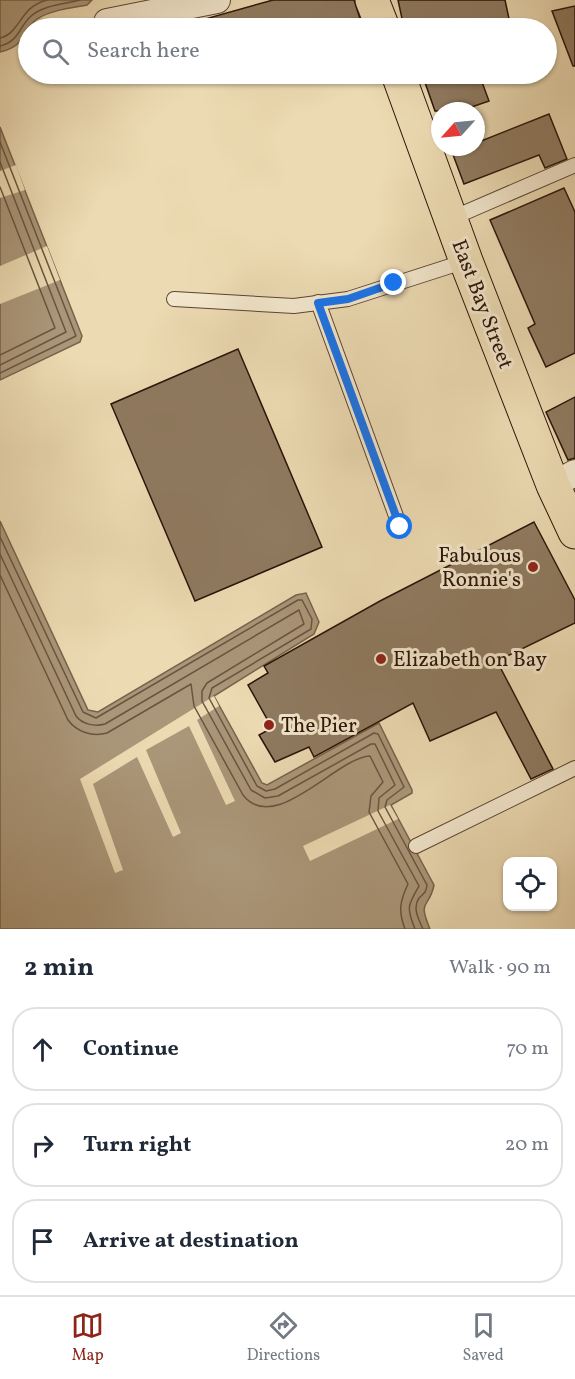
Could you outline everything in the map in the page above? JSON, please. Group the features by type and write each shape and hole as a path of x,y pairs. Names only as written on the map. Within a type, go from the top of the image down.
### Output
{"highway":[{"path":"372,0 378,18"},
{"name":"East Bay Street","path":"402,84 466,261 564,479 575,532"}],"street":[{"path":"127,18 217,0"}],"lane":[{"path":"450,219 575,165"},
{"path":"174,299 294,306 318,303 348,299 466,261"},
{"path":"318,303 400,527"},
{"path":"416,846 575,768"}],"water":[{"path":"0,0 92,0 87,5 55,11 39,18 18,18 18,43 0,52"},
{"path":"0,127 82,336 80,342 0,380"},
{"path":"0,521 88,710 98,712 296,595 306,593 319,622 314,634 214,696 262,783 267,785 379,723 412,790 412,793 391,805 434,885 424,908 430,929 0,929"}],"pier":[{"path":"16,165 25,190 0,198 0,171"},
{"path":"47,246 60,280 0,304 0,266"},
{"path":"214,696 219,706 197,720 235,801 226,805 189,726 146,750 181,833 173,837 137,757 93,784 123,870 115,873 80,779"},
{"path":"390,805 398,819 310,861 303,846"}],"building":[{"path":"273,0 354,0 360,18 209,18"},
{"path":"398,0 505,0 509,18 402,18"},
{"path":"575,6 575,66 573,66 557,24 557,18 555,18 552,11"},
{"path":"426,84 483,84 489,101 432,102"},
{"path":"549,114 567,159 545,168 539,155 464,184 454,156 485,156 485,139"},
{"path":"564,188 575,212 575,353 546,367 528,328 535,324 490,220"},
{"path":"238,349 322,547 195,601 111,404"},
{"path":"575,397 575,458 568,460 546,412"},
{"path":"534,522 575,600 575,623 497,661 553,769 531,779 496,712 430,741 413,703 314,757 309,747 275,762 259,735 272,728 248,685 268,673 264,666 380,601"}],"place":[{"name":"Fabulous Ronnie's","path":"533,567"},
{"name":"Elizabeth on Bay","path":"381,659"},
{"name":"The Pier","path":"269,725"}],"route":[{"path":"394,283 348,299 318,303 400,527"}]}
